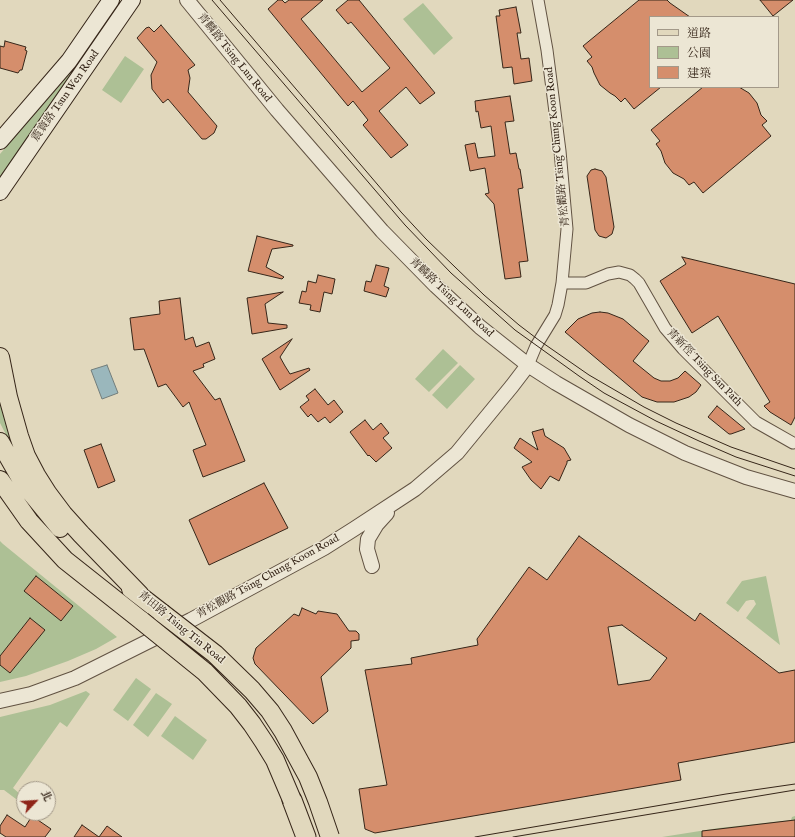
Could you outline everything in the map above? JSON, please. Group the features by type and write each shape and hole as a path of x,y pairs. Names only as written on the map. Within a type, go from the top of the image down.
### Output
{"highway":[{"path":"292,800 300,837"},
{"path":"292,800 306,837"}],"main road":[{"name":"震寰路 Tsun Wen Road","path":"0,141 69,61 111,0"},
{"name":"震寰路 Tsun Wen Road","path":"0,192 132,0"},
{"path":"0,358 17,430 26,456 36,475 48,494 68,519 140,595"},
{"name":"青田路 Tsing Tin Road","path":"0,442 24,484 53,520 91,558 220,658 252,690 270,711 283,731 308,777 330,837"},
{"name":"青田路 Tsing Tin Road","path":"0,480 29,521 65,560 142,620 205,672 238,706 252,724 275,760 292,800"},
{"path":"0,501 35,536 65,560"}],"street":[{"name":"青麟路 Tsing Lun Road","path":"187,0 282,116 382,231 436,286 480,327 528,365 629,425 685,453 746,477 795,491"},
{"name":"青松觀路 Tsing Chung Koon Road","path":"0,701 31,694 56,686 99,666 191,620 324,548 415,490 457,453 512,386 528,365 536,346 555,315 562,283 567,229 566,208 548,50 538,0"},
{"name":"青新徑 Tsing San Path","path":"562,283 586,283 619,272 630,275 639,283 657,317 683,349 756,422 793,443"},
{"name":"青松觀路 Tsing Chung Koon Road","path":"372,566 367,549 368,539 377,524 400,499"}],"green space":[{"path":"423,3 453,38 434,55 403,19"},
{"path":"125,56 144,69 121,103 102,90"},
{"path":"81,61 0,177 0,154"},
{"path":"443,349 458,363 429,392 415,379"},
{"path":"460,365 475,379 447,409 432,395"},
{"path":"0,386 21,464 0,423"},
{"path":"0,541 117,637 96,649 68,661 26,676 0,682"},
{"path":"766,576 780,645 746,618 756,604 754,600 746,601 738,612 726,603 742,581"},
{"path":"136,678 151,689 128,721 113,710"},
{"path":"86,691 90,694 67,727 60,722 18,781 16,781 13,788 16,791 16,799 4,790 0,790 0,717 50,705"},
{"path":"156,693 172,704 148,737 133,725"},
{"path":"175,716 207,740 193,760 161,736"},
{"path":"795,816 795,837 662,837 719,828 791,820 792,817"}],"water":[{"path":"107,365 118,393 102,399 91,370"}],"building":[{"path":"278,0 282,0 285,3 289,0 323,0 301,19 362,92 390,68 351,22 348,24 336,10 348,0 359,0 435,93 420,104 406,87 379,111 408,145 391,158 363,125 368,120 353,101 348,106 268,9"},
{"path":"639,0 667,0 689,16 649,16 649,88 660,88 634,109 625,98 621,102 600,85 592,67 587,61 592,57 583,46"},
{"path":"760,0 793,0 773,16"},
{"path":"516,7 521,33 517,33 521,59 529,58 532,81 514,84 512,67 503,68 496,16 500,16 499,10"},
{"path":"161,25 195,65 188,70 190,78 188,92 217,126 214,133 206,139 202,139 168,99 163,103 152,89 151,75 157,62 137,38 146,28 149,27 154,32"},
{"path":"5,41 26,47 25,50 27,51 22,70 18,73 0,68 0,46 4,47"},
{"path":"702,88 741,88 749,93 757,103 761,115 767,121 762,125 771,136 703,193 694,182 689,185 684,179 673,173 665,163 661,151 656,144 660,141 651,130"},
{"path":"510,96 514,121 505,122 510,154 516,153 520,169 523,188 518,189 528,261 519,262 521,277 505,279 494,204 485,194 489,193 485,168 470,171 465,145 475,143 478,158 495,156 491,126 481,128 478,111 476,112 475,101"},
{"path":"595,169 602,171 606,177 614,227 612,234 606,238 599,236 595,230 587,176 591,170"},
{"path":"257,236 293,245 272,249 266,267 284,277 282,279 248,271"},
{"path":"682,257 795,284 795,417 791,425 770,412 764,406 770,402 718,316 692,333 660,281 686,264"},
{"path":"376,265 389,268 384,286 389,288 386,297 364,291 366,281 371,282"},
{"path":"318,275 335,279 332,294 324,292 320,312 310,310 311,305 299,303 302,291 306,292 308,281 316,283"},
{"path":"283,292 265,304 268,323 287,325 287,328 252,334 247,298"},
{"path":"180,298 185,340 193,337 196,347 209,342 215,359 203,364 204,367 193,371 215,400 220,398 245,461 203,477 193,450 206,445 189,402 183,407 166,384 158,387 144,349 134,350 130,318 160,314 159,301"},
{"path":"592,313 608,313 623,319 649,341 633,361 654,378 661,381 670,381 678,378 685,371 701,385 696,392 689,397 674,402 657,402 642,397 565,332 578,319"},
{"path":"292,339 280,357 285,366 290,374 309,368 310,370 280,390 262,359"},
{"path":"315,389 328,405 334,400 343,412 330,423 325,417 318,422 311,414 308,417 300,407 309,400 306,396"},
{"path":"717,406 745,429 729,434 708,417"},
{"path":"365,420 373,430 381,423 389,433 383,438 392,448 376,462 369,455 368,456 350,432"},
{"path":"543,429 545,436 564,448 571,460 567,461 559,481 550,476 541,489 531,480 522,467 532,462 514,448 520,438 538,450 532,432"},
{"path":"101,444 115,481 98,488 84,450"},
{"path":"264,483 288,528 209,565 189,520"},
{"path":"579,536 695,621 700,613 779,673 795,670 795,742 678,763 681,780 375,833 365,829 359,789 387,785 365,670 412,664 411,658 478,645 477,639 529,567 547,580","holes":["622,625 667,658 650,680 618,685 608,627"]},
{"path":"36,576 73,606 61,621 24,591"},
{"path":"302,608 316,614 318,611 337,614 349,631 356,631 359,634 359,640 351,641 351,648 321,677 328,711 313,724 255,664 253,658 256,648 294,614 299,616"},
{"path":"30,618 45,630 10,673 0,665 0,656"},
{"path":"7,815 25,827 29,821 39,821 51,829 45,837 6,837 0,833 0,826"},
{"path":"795,820 795,837 702,837 702,831"},
{"path":"82,825 99,837 74,837"},
{"path":"107,826 122,837 99,837"}],"tram line":[{"path":"212,0 405,225 451,273 515,330 604,393 656,421 736,457 795,476"},
{"path":"220,0 401,212 426,239 484,295 519,325 589,375 644,407 731,447 795,469"},
{"path":"475,837 726,794 795,784"},
{"path":"513,837 795,790"}]}
